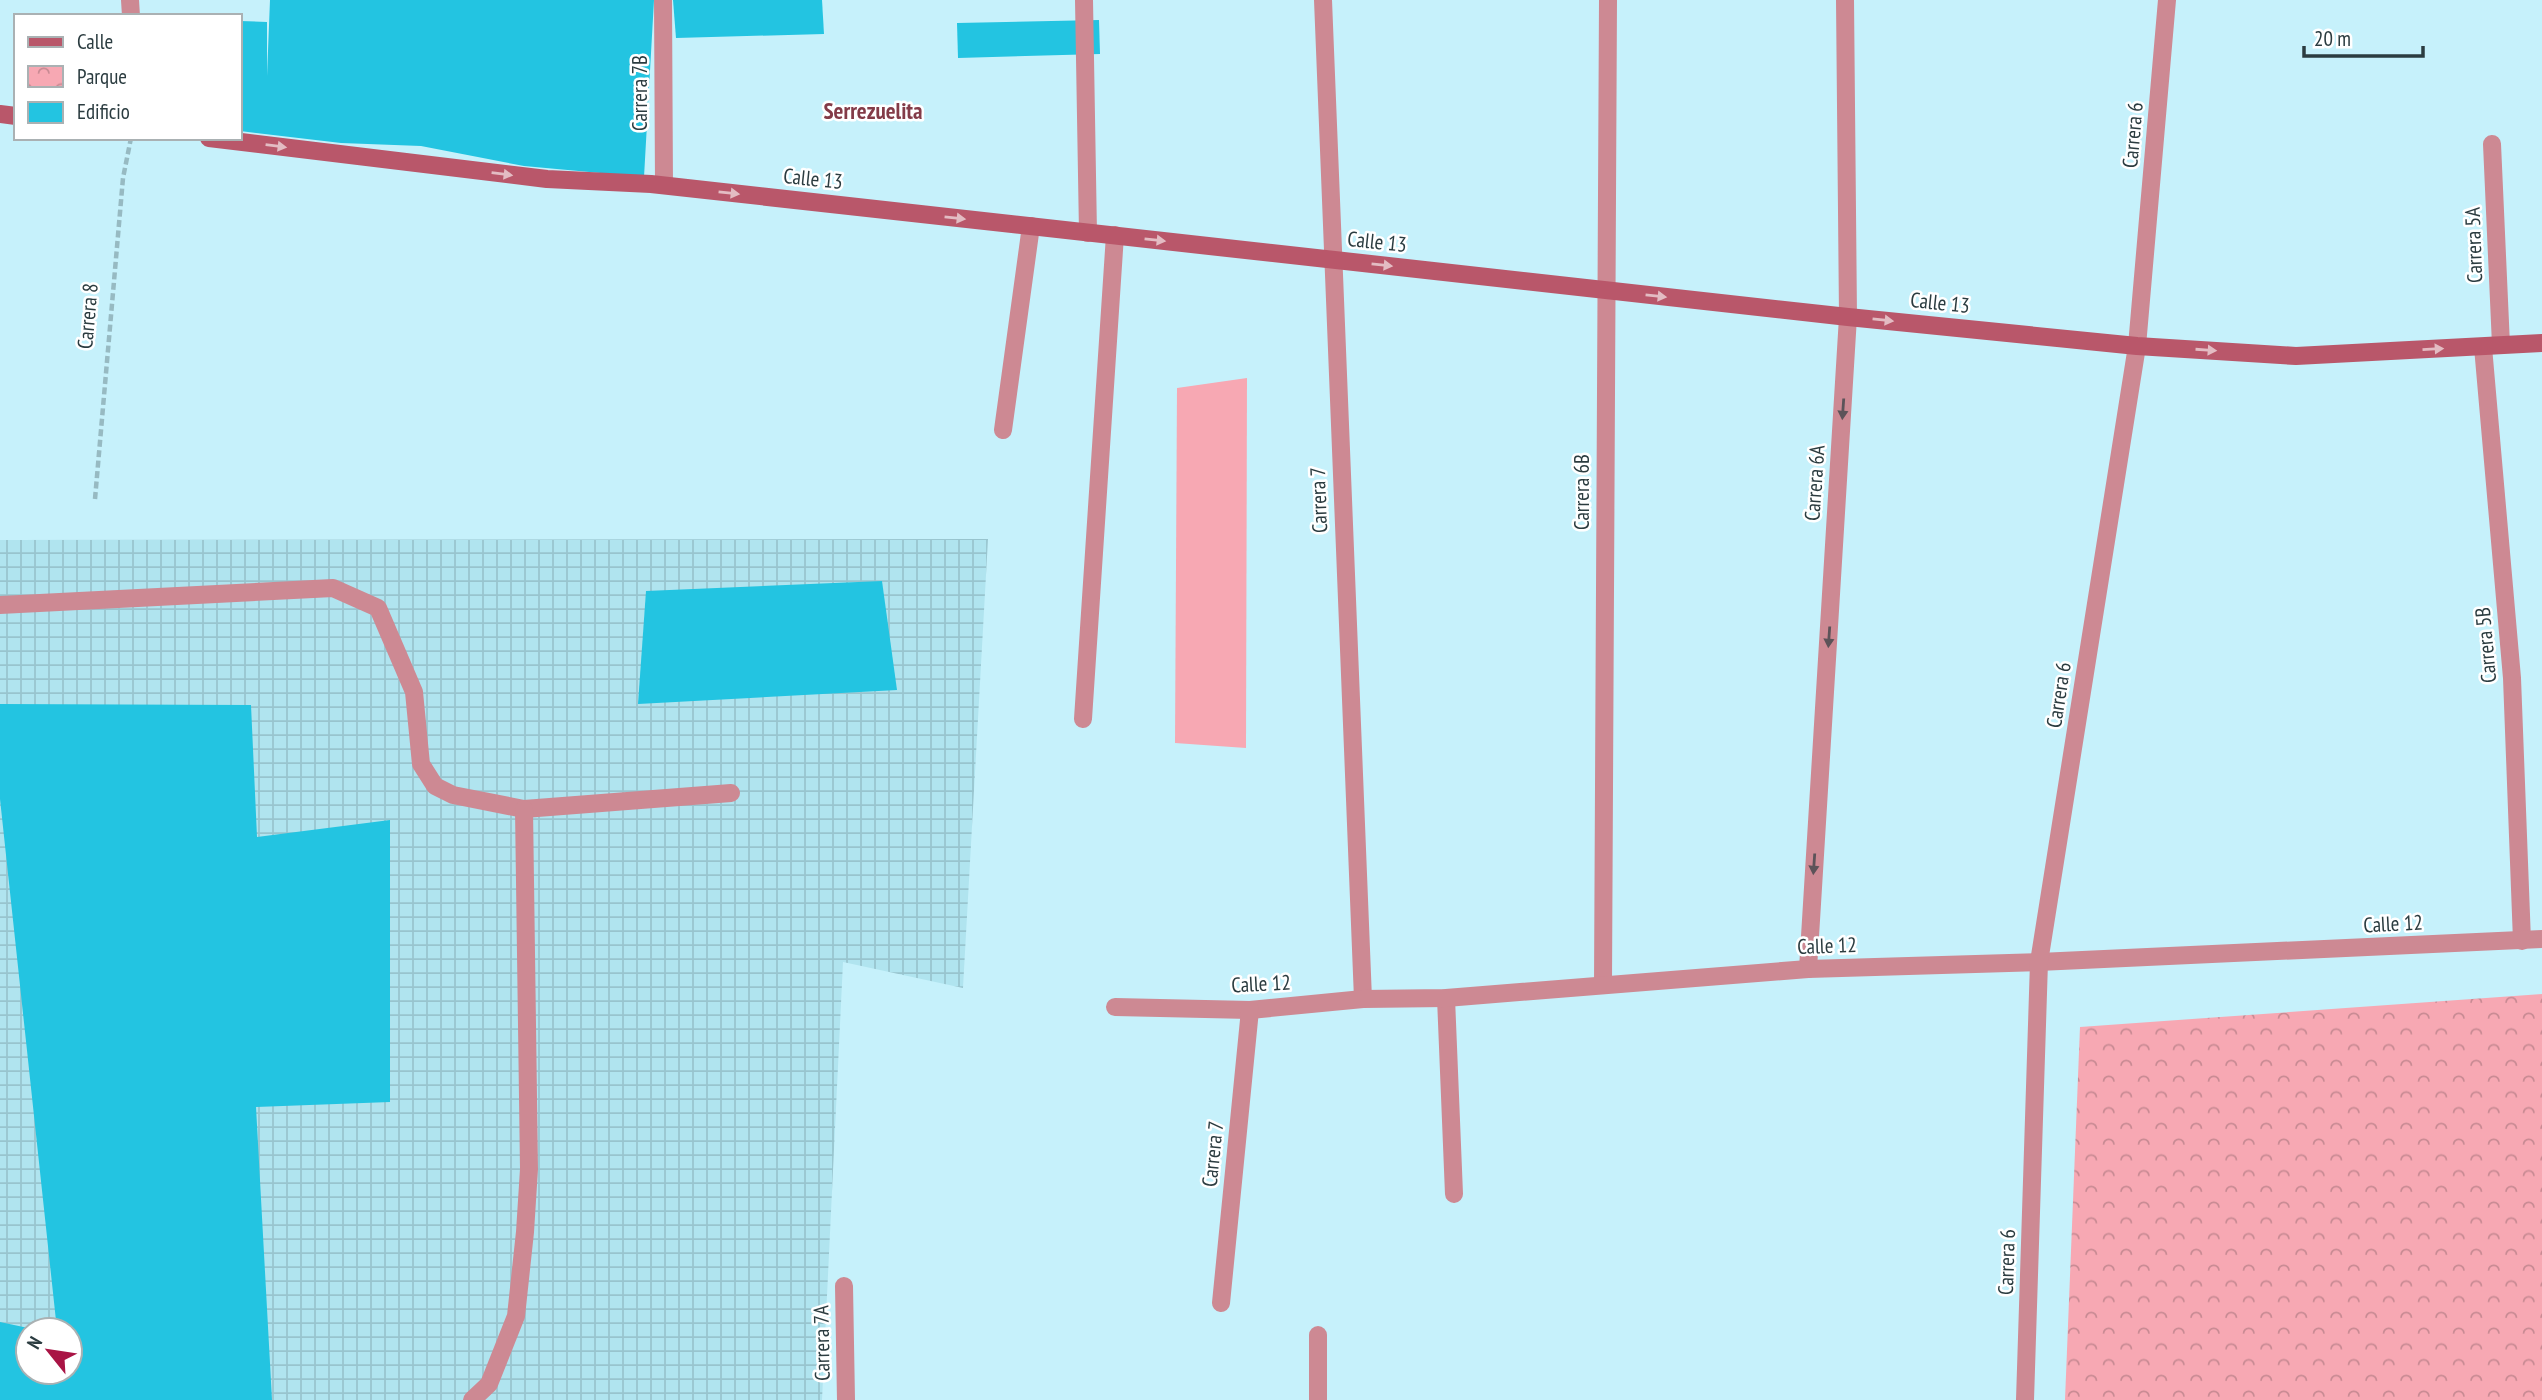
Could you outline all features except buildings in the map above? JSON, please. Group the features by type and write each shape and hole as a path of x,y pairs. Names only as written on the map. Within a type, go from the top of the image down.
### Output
{"main road":[{"name":"Calle 13","path":"225,140 547,179 664,186 1848,317 2137,346 2296,356 2542,343"}],"street":[{"name":"Carrera 7B","path":"663,0 664,186"},
{"path":"1084,0 1088,233"},
{"name":"Carrera 7","path":"1323,0 1331,260 1363,999"},
{"name":"Carrera 6B","path":"1603,984 1608,0"},
{"name":"Carrera 6A","path":"1808,969 1848,317 1845,0"},
{"name":"Carrera 6","path":"2025,1400 2039,962 2137,346 2167,0"},
{"name":"Carrera 5A","path":"2492,144 2492,346"},
{"path":"1003,430 1031,226"},
{"path":"1083,719 1115,235"},
{"name":"Carrera 5B","path":"2492,346 2512,678 2522,941"},
{"path":"0,605 333,588 378,608 414,692 421,764 435,786 453,795 524,809 731,793"},
{"path":"472,1400 489,1384 516,1316 525,1232 529,1168 524,809"},
{"name":"Calle 12","path":"1115,1007 1250,1010 1363,999 1446,998 1808,969 2039,962 2542,939"},
{"path":"1446,998 1454,1194"},
{"name":"Carrera 7","path":"1221,1303 1250,1010"},
{"name":"Carrera 7A","path":"844,1286 846,1400"},
{"path":"1318,1335 1318,1400"}],"path":[{"name":"Carrera 8","path":"95,499 123,178 131,140"}],"shaded area":[{"path":"988,539 963,988 843,962 822,1400 0,1400 0,540"}],"green space":[{"path":"1247,378 1246,748 1175,743 1177,388"},
{"path":"2542,994 2542,1400 2065,1400 2080,1027"}],"district":[{"name":"Serrezuelita","path":"873,111"}]}
